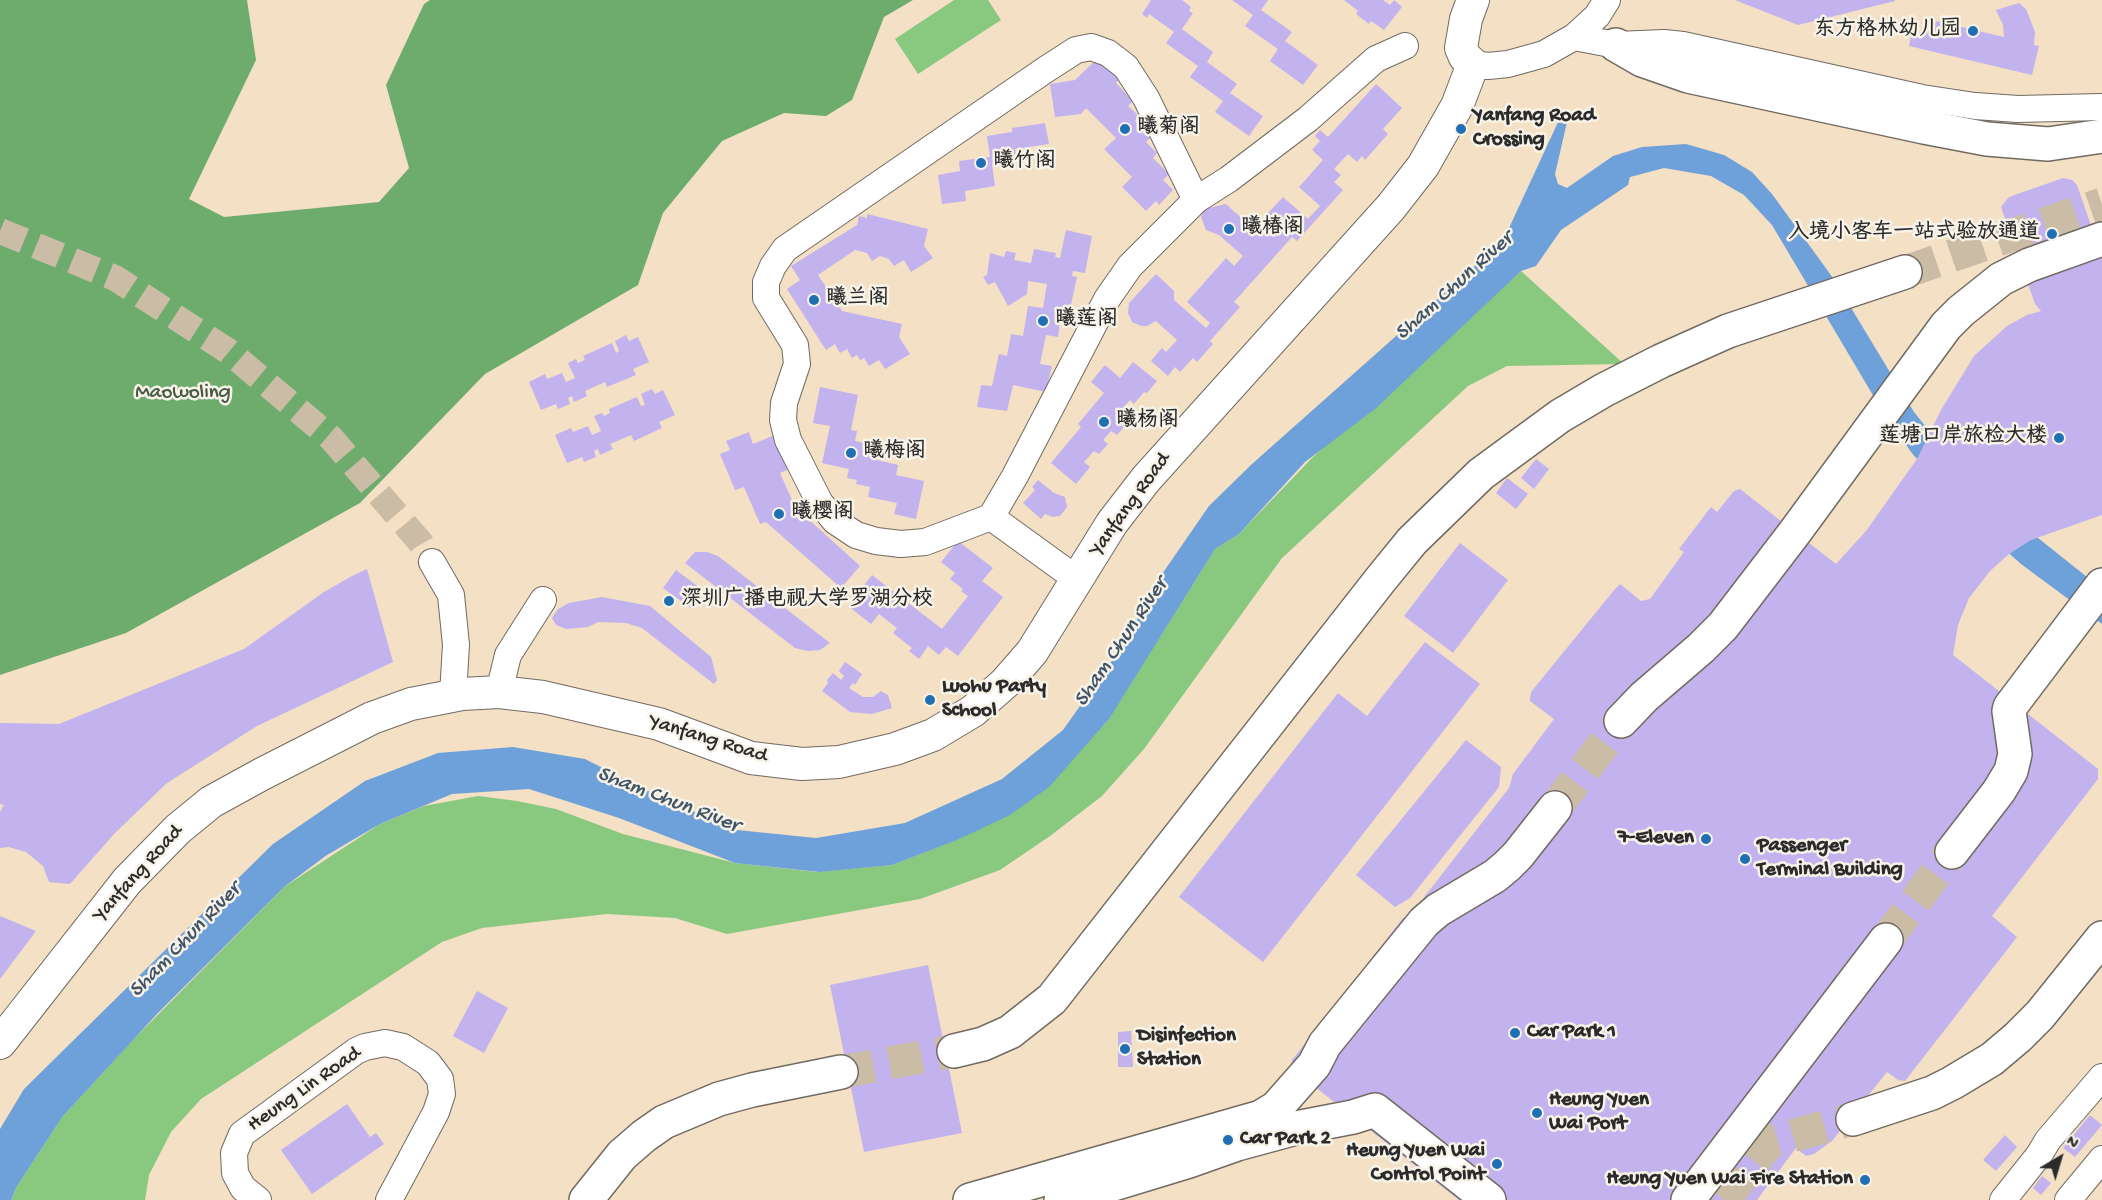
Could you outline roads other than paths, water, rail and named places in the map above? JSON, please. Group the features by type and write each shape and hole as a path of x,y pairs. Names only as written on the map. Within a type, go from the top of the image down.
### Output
{"highway":[{"path":"1616,45 1642,60 1688,76 1934,129 2018,143 2048,144 2102,136"},
{"path":"1621,721 1644,697 1714,636 1795,532 1946,326 2001,279 2029,265 2102,239"},
{"path":"954,1051 983,1044 1010,1032 1052,999 1412,541 1481,474 1569,410 1661,361 1728,331 1905,272"},
{"path":"1952,852 1999,791 2011,771 2015,754 2009,711 2013,702 2102,585"},
{"path":"970,1200 1261,1117 1276,1108 1314,1065 1324,1044 1424,922 1438,910 1476,888 1507,866 1555,808"},
{"path":"1863,1116 1932,1093 1992,1059 2040,1015 2102,938"},
{"path":"1688,1200 1886,940"},
{"path":"586,1200 622,1155 664,1122 719,1099 841,1072"},
{"path":"1061,1200 1267,1136 1375,1110 1489,1200"}],"main road":[{"path":"1473,0 1466,19 1461,48 1465,57 1473,64"},
{"name":"Yanfang Road","path":"0,1043 128,881 178,829 211,802 262,774 372,718 411,704 453,694 500,692 543,697 659,724 751,758 802,764 839,762 895,750 933,735 973,711 1005,683 1032,652 1112,524 1146,479 1391,207 1423,166 1457,106 1473,64"}],"street":[{"path":"1473,64 1488,66 1508,64 1544,54 1574,37 1597,16 1607,0"},
{"path":"1574,37 1616,45 1664,43 1683,45 1922,98 1975,106 2018,109 2102,107"},
{"path":"1196,200 1146,98 1126,66 1108,53 1091,47 1076,50 786,249 773,266 766,282 766,298 795,345 797,364 784,403 783,420 788,440 820,503 835,521 856,535 876,541 901,544 925,542 991,517 1015,476 1107,299 1130,266 1196,200 1229,179 1308,118 1376,59 1405,46"},
{"path":"991,517 1078,580"},
{"path":"432,562 451,596 456,645 453,694"},
{"path":"500,692 508,655 543,600"},
{"name":"Heung Lin Road","path":"258,1200 243,1188 235,1173 234,1153 242,1134 356,1051 385,1043 403,1047 428,1063 440,1079 442,1094 436,1112 389,1200"},
{"path":"2010,1198 2048,1140 2102,1077"},
{"path":"2068,1200 2102,1159"}],"water":[{"name":"Sham Chun River","path":"1559,120 1567,122 1555,174 1558,184 1567,188 1613,156 1642,147 1686,144 1724,155 1752,172 1772,194 1833,278 1914,412 1954,462 2003,510 2102,589 2102,624 2021,564 1964,513 1911,452 1877,402 1772,225 1744,195 1711,176 1664,168 1630,177 1628,185 1561,230 1536,266 1521,271 1375,409 1305,462 1239,534 1215,549 1109,719 1049,787 1010,815 957,840 892,865 819,872 735,863 619,818 529,789 452,794 380,824 327,855 284,887 157,1014 63,1116 17,1186 11,1200 0,1200 0,1129 24,1089 273,844 365,781 438,753 513,747 585,759 664,799 737,830 816,838 905,823 1002,779 1063,730 1123,645 1160,577 1209,506 1252,464 1503,241"}],"tunnel":[{"path":"1905,272 2102,204"},
{"path":"0,231 115,278 228,351 331,438 421,543 432,562"},
{"path":"1555,808 1621,721"},
{"path":"1886,940 1952,852"},
{"path":"841,1072 954,1051"},
{"path":"1724,1200 1769,1142 1853,1119"}],"place":[{"name":"东方格林幼儿园","path":"1973,31"},
{"name":"曦菊阁","path":"1125,129"},
{"name":"Yanfang Road Crossing","path":"1461,129"},
{"name":"曦竹阁","path":"981,163"},
{"name":"曦椿阁","path":"1229,229"},
{"name":"入境小客车一站式验放通道","path":"2052,234"},
{"name":"曦兰阁","path":"814,300"},
{"name":"曦莲阁","path":"1043,321"},
{"name":"曦杨阁","path":"1104,422"},
{"name":"莲塘口岸旅检大楼","path":"2059,438"},
{"name":"曦梅阁","path":"851,453"},
{"name":"曦樱阁","path":"779,514"},
{"name":"深圳广播电视大学罗湖分校","path":"669,601"},
{"name":"Luohu Party School","path":"930,700"},
{"name":"7-Eleven","path":"1706,839"},
{"name":"Passenger Terminal Building","path":"1745,859"},
{"name":"Car Park 1","path":"1515,1033"},
{"name":"Disinfection Station","path":"1125,1049"},
{"name":"Heung Yuen Wai Port","path":"1537,1113"},
{"name":"Car Park 2","path":"1228,1140"},
{"name":"Heung Yuen Wai Control Point","path":"1497,1164"},
{"name":"Heung Yuen Wai Fire Station","path":"1865,1180"}],"park label":[{"name":"Maowoling","path":"183,394"}]}
